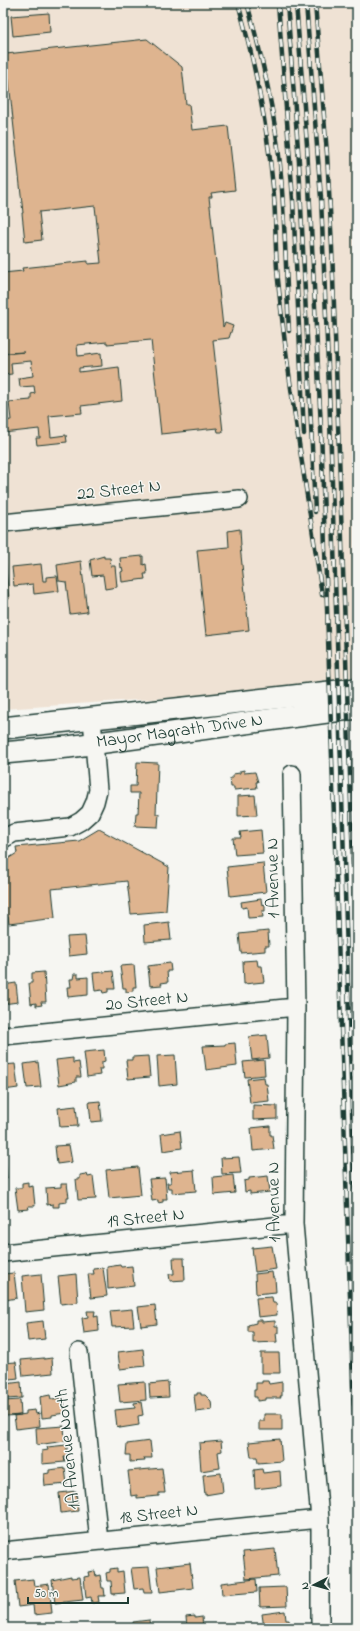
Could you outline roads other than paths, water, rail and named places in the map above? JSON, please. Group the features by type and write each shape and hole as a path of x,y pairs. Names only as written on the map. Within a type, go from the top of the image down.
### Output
{"main road":[{"name":"Mayor Magrath Drive N","path":"3,728 357,689"},
{"name":"Mayor Magrath Drive N","path":"3,753 94,743 357,708"}],"street":[{"name":"22 Street N","path":"3,523 239,499"},
{"path":"3,840 14,833 70,827 81,821 90,813 98,790 92,719"},
{"name":"1 Avenue N","path":"292,774 296,1007 294,1224 320,1519 320,1628"},
{"name":"20 Street N","path":"3,1036 296,1007"},
{"name":"19 Street N","path":"3,1253 294,1224"},
{"name":"1A Avenue North","path":"79,1352 99,1542"},
{"name":"18 Street N","path":"3,1551 320,1519"}],"railway":[{"path":"238,3 256,75 268,147 274,196 277,270 282,319 292,398 322,595"},
{"path":"247,3 267,83 280,164 289,331"},
{"path":"278,3 293,200 304,434"},
{"path":"287,3 299,162 315,512"},
{"path":"296,3 307,145 321,428 357,1505"},
{"path":"306,3 321,198 329,388 357,1268"},
{"path":"315,3 327,154 332,247 357,980"}]}
